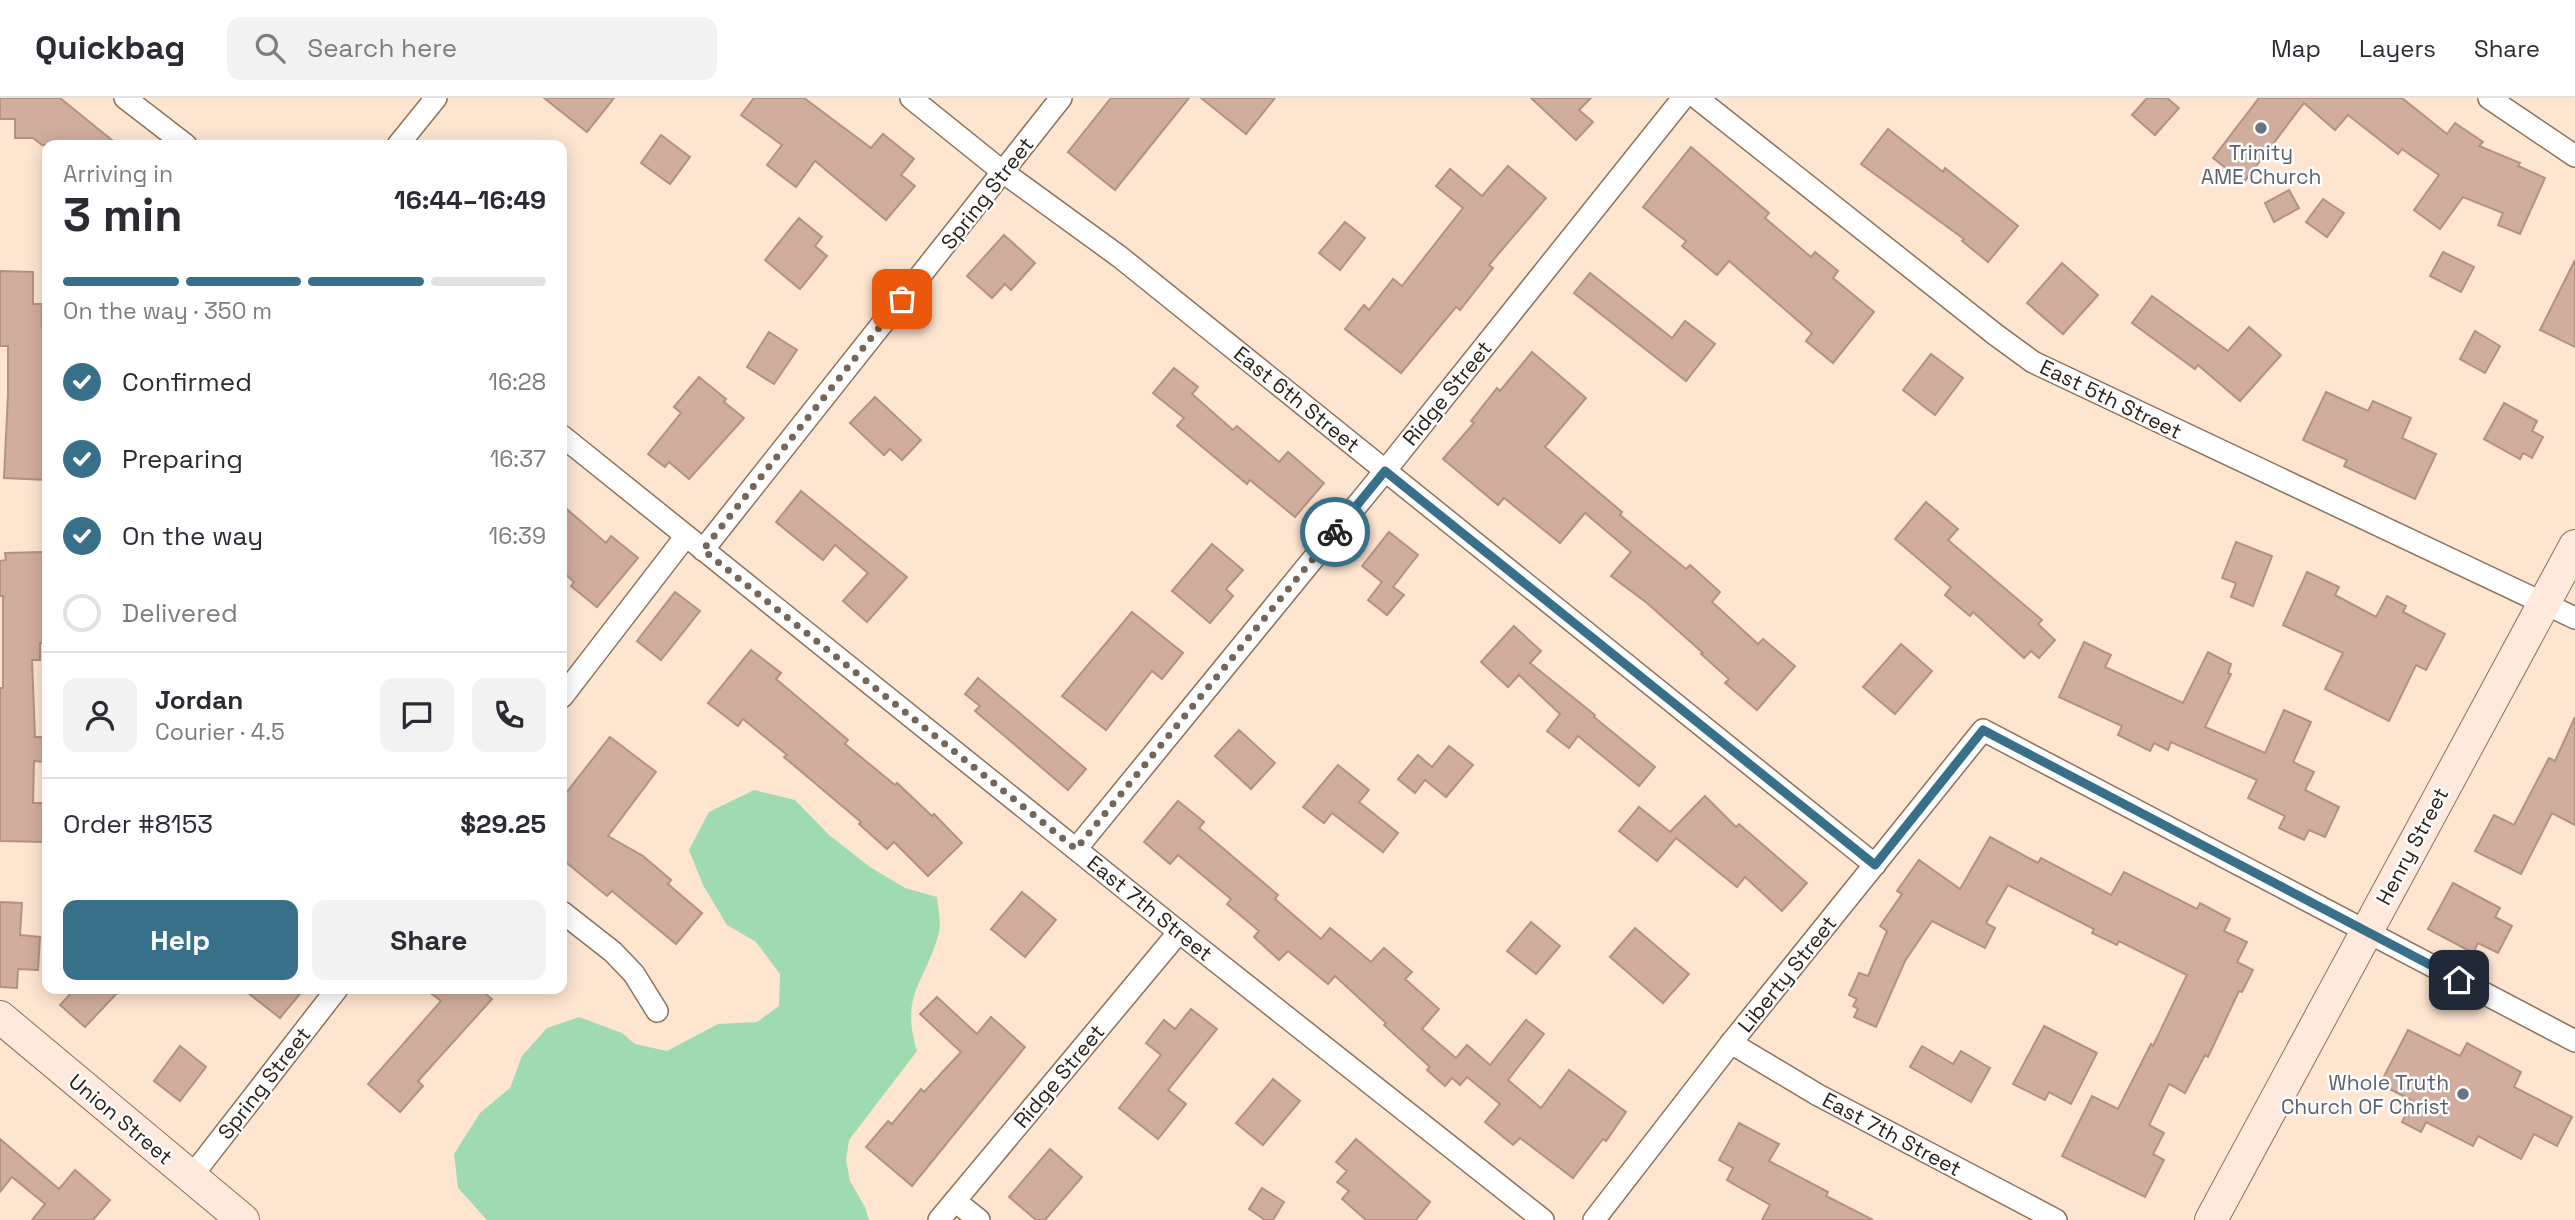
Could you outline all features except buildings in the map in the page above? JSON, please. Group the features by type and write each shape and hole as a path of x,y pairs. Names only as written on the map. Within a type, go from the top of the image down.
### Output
{"street":[{"path":"125,98 180,140"},
{"path":"402,140 436,98"},
{"name":"East 6th Street","path":"911,98 1003,172 1120,257 1875,865"},
{"name":"Spring Street","path":"703,550 1061,98"},
{"name":"Ridge Street","path":"1076,849 1385,471 1683,98"},
{"name":"East 5th Street","path":"1697,98 2033,362 2575,618"},
{"path":"2489,98 2575,156"},
{"name":"East 7th Street","path":"567,440 1179,932 1543,1220"},
{"path":"567,690 686,536"},
{"name":"Henry Street","path":"2211,1220 2575,546"},
{"name":"Liberty Street","path":"1594,1220 1731,1043 1983,730 2366,931"},
{"path":"567,916 613,952 634,974 657,1011"},
{"path":"2366,931 2575,1041"},
{"name":"Ridge Street","path":"939,1220 1179,932"},
{"name":"Spring Street","path":"191,1177 333,994"},
{"name":"Union Street","path":"0,1017 243,1220"},
{"name":"East 7th Street","path":"1731,1043 1818,1095 2056,1220"},
{"path":"955,1201 974,1220"},
{"path":"955,1201 979,1220"}],"green space":[{"path":"754,790 795,800 829,835 870,867 905,888 937,897 939,932 912,1003 912,1032 917,1051 849,1140 846,1160 850,1181 869,1220 487,1220 458,1188 454,1154 480,1113 510,1088 522,1056 547,1028 579,1017 622,1033 635,1044 667,1051 718,1024 757,1022 779,1006 780,974 756,942 727,925 703,885 689,850 709,812"}],"way so far":[{"path":"902,299 703,550 1076,849 1335,532"}],"place":[{"name":"Trinity AME Church","path":"2261,128"},
{"name":"Whole Truth Church OF Christ","path":"2463,1094"}],"route":[{"path":"1335,532 1385,471 1875,865 1983,730 2459,980"}]}
